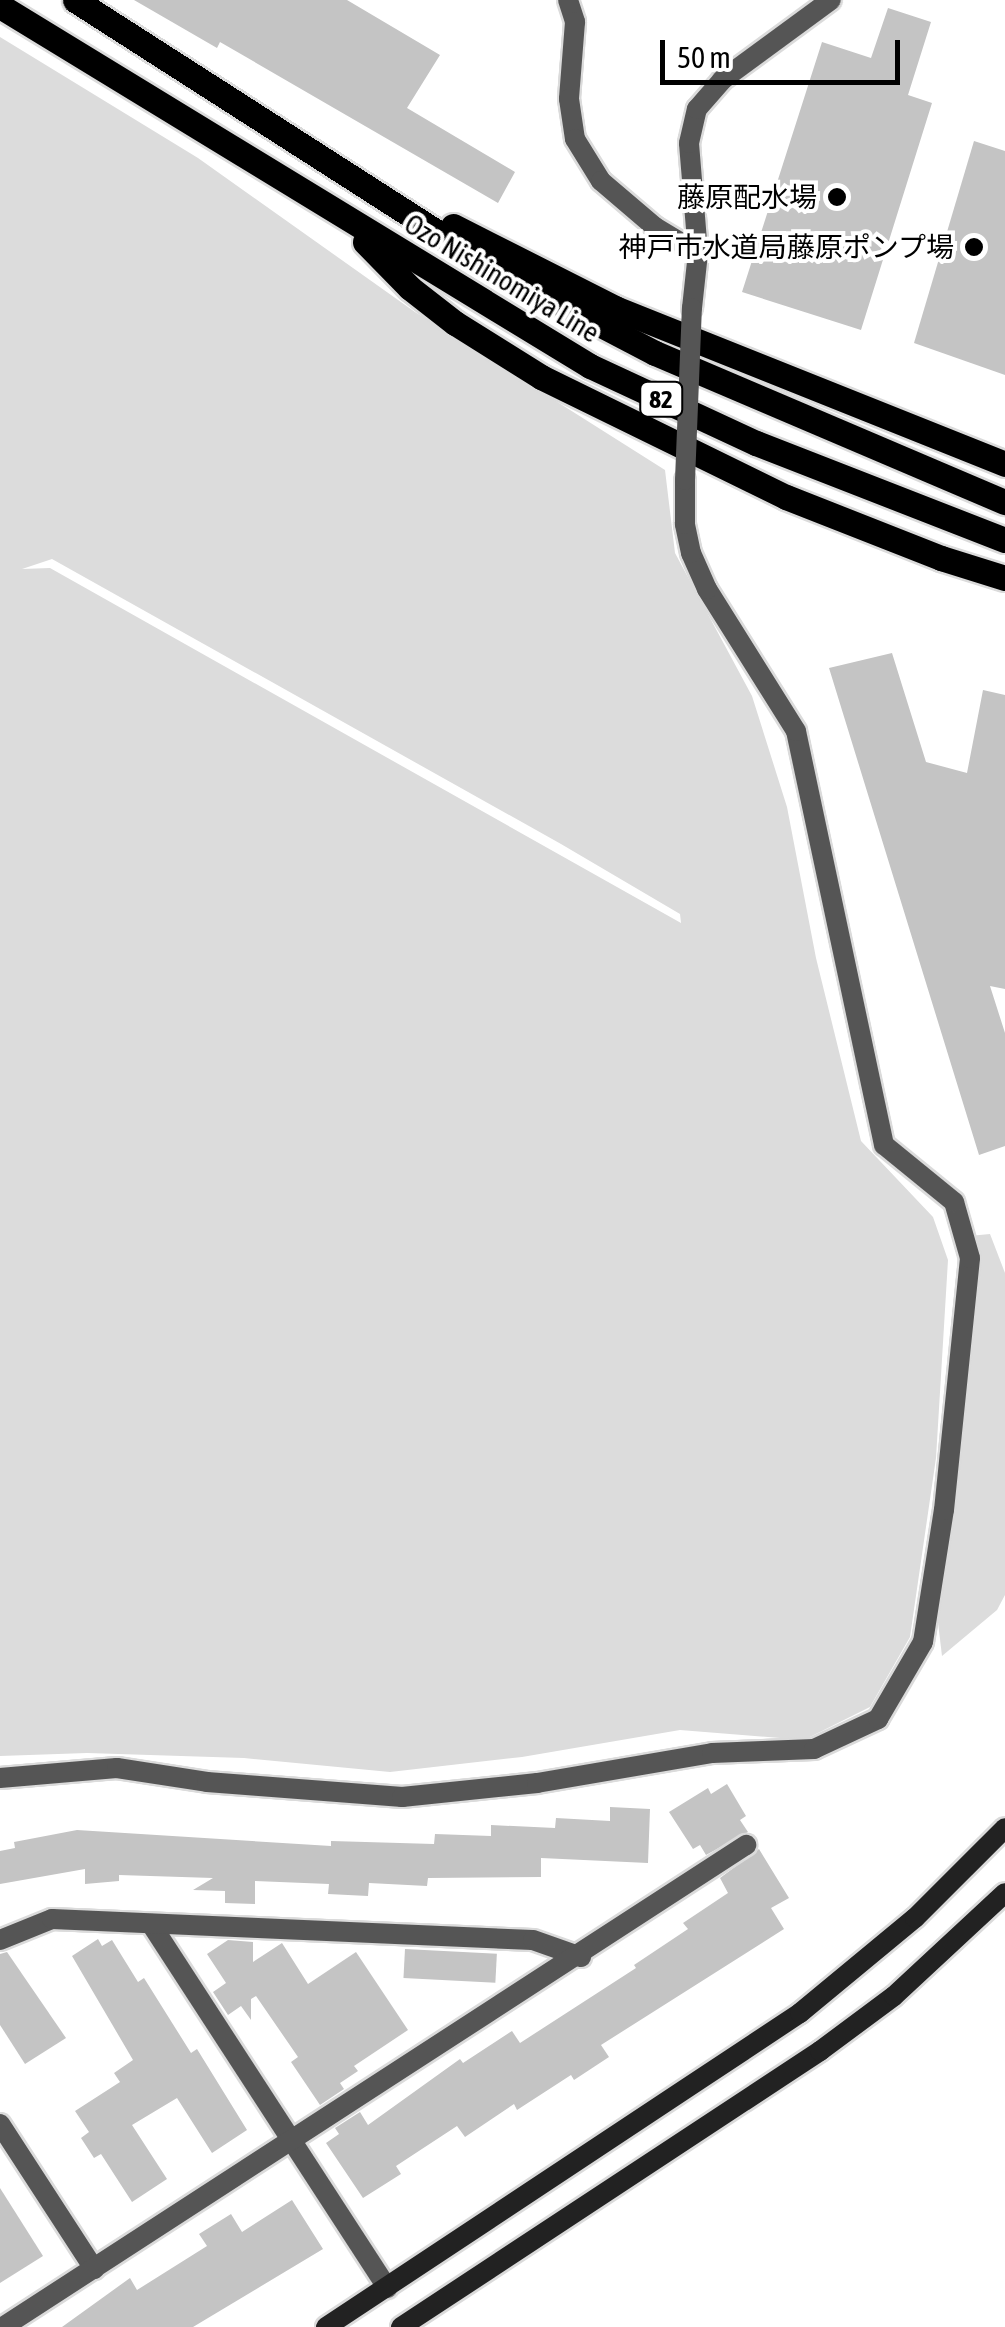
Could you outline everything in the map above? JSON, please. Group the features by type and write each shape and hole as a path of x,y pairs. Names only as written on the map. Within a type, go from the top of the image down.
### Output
{"main road":[{"name":"Ozo Nishinomiya Line","path":"74,0 496,270 655,352 1005,502"},
{"name":"Ozo Nishinomiya Line","path":"0,6 590,366 756,442 1005,540"},
{"path":"344,176 615,308 1005,464"},
{"path":"339,216 410,288 455,324 541,377 786,497 941,558 1005,578"}],"street":[{"path":"568,0 575,22 568,98 574,139 601,180 655,227 698,253"},
{"path":"0,1778 116,1768 207,1782 402,1797 537,1783 712,1753 814,1749 878,1719 923,1642 944,1510 970,1258 954,1202 884,1145 796,731 707,589 685,524 692,308 698,253 689,143 697,109 722,80 830,0"},
{"path":"326,2327 800,2013 915,1918 1005,1828"},
{"path":"3,2327 581,1957 746,1846"},
{"path":"151,1924 408,2325 820,2051 894,1996 1005,1893"},
{"path":"0,1940 52,1918 534,1940 581,1957"},
{"path":"0,2124 94,2269"}],"shaded area":[{"path":"0,37 198,158 415,312 665,470 675,553 752,696 787,807 816,958 861,1141 933,1217 948,1260 936,1458 910,1637 870,1707 804,1740 680,1730 522,1757 390,1772 244,1758 87,1753 0,1756","holes":["52,559 680,914 681,923 50,568 22,569"]},
{"path":"990,1234 1005,1273 1005,1595 997,1610 942,1656 937,1614 969,1236"}],"building":[{"path":"134,0 347,0 440,55 407,108 515,172 498,203 220,42 217,48"},
{"name":"藤原配水場","path":"888,8 931,22 908,95 932,103 861,330 742,292 822,42 871,58"},
{"name":"神戸市水道局藤原ポンプ場","path":"974,141 1005,151 1005,375 914,343"},
{"path":"892,653 926,762 967,773 983,690 1005,695 1005,989 990,986 1005,1033 1005,1146 979,1155 829,668"},
{"path":"727,1784 746,1816 740,1820 748,1832 706,1855 700,1845 693,1849 669,1812 708,1788 711,1794"},
{"path":"610,1807 650,1809 648,1863 541,1858 541,1877 428,1878 427,1886 369,1883 368,1896 328,1894 329,1884 255,1881 255,1904 225,1903 225,1891 193,1890 213,1878 119,1875 119,1881 85,1884 85,1869 0,1884 0,1851 15,1848 14,1842 77,1830 331,1846 331,1841 434,1844 435,1834 491,1836 491,1825 555,1828 556,1818 610,1821"},
{"path":"759,1849 789,1898 771,1908 784,1929 601,2045 609,2057 574,2080 571,2075 517,2110 514,2104 465,2137 457,2126 396,2166 401,2174 363,2198 326,2143 339,2134 335,2128 360,2112 368,2125 460,2059 463,2063 512,2031 520,2043 636,1968 634,1965 688,1929 683,1923 728,1893 720,1878"},
{"path":"98,1939 102,1946 112,1940 138,1982 144,1978 191,2053 197,2049 247,2130 212,2153 177,2098 132,2125 167,2179 132,2202 101,2154 94,2158 81,2138 89,2132 75,2111 120,2082 114,2073 133,2060 72,1956"},
{"path":"228,1940 253,1942 253,1962 282,1943 308,1984 356,1952 408,2030 354,2066 358,2071 340,2083 344,2089 320,2105 291,2062 298,2057 256,1996 251,1999 251,2020 241,2006 228,2015 213,1992 226,1983 207,1954"},
{"path":"405,1949 497,1954 495,1983 403,1978"},
{"path":"7,1952 66,2038 25,2064 0,2025 0,1954"},
{"path":"0,2188 43,2256 0,2283"},
{"path":"292,2200 323,2249 193,2327 62,2327 130,2278 137,2290 207,2246 199,2234 231,2214 242,2232"}],"place":[{"name":"藤原配水場","path":"837,197"},
{"name":"神戸市水道局藤原ポンプ場","path":"974,247"}]}
